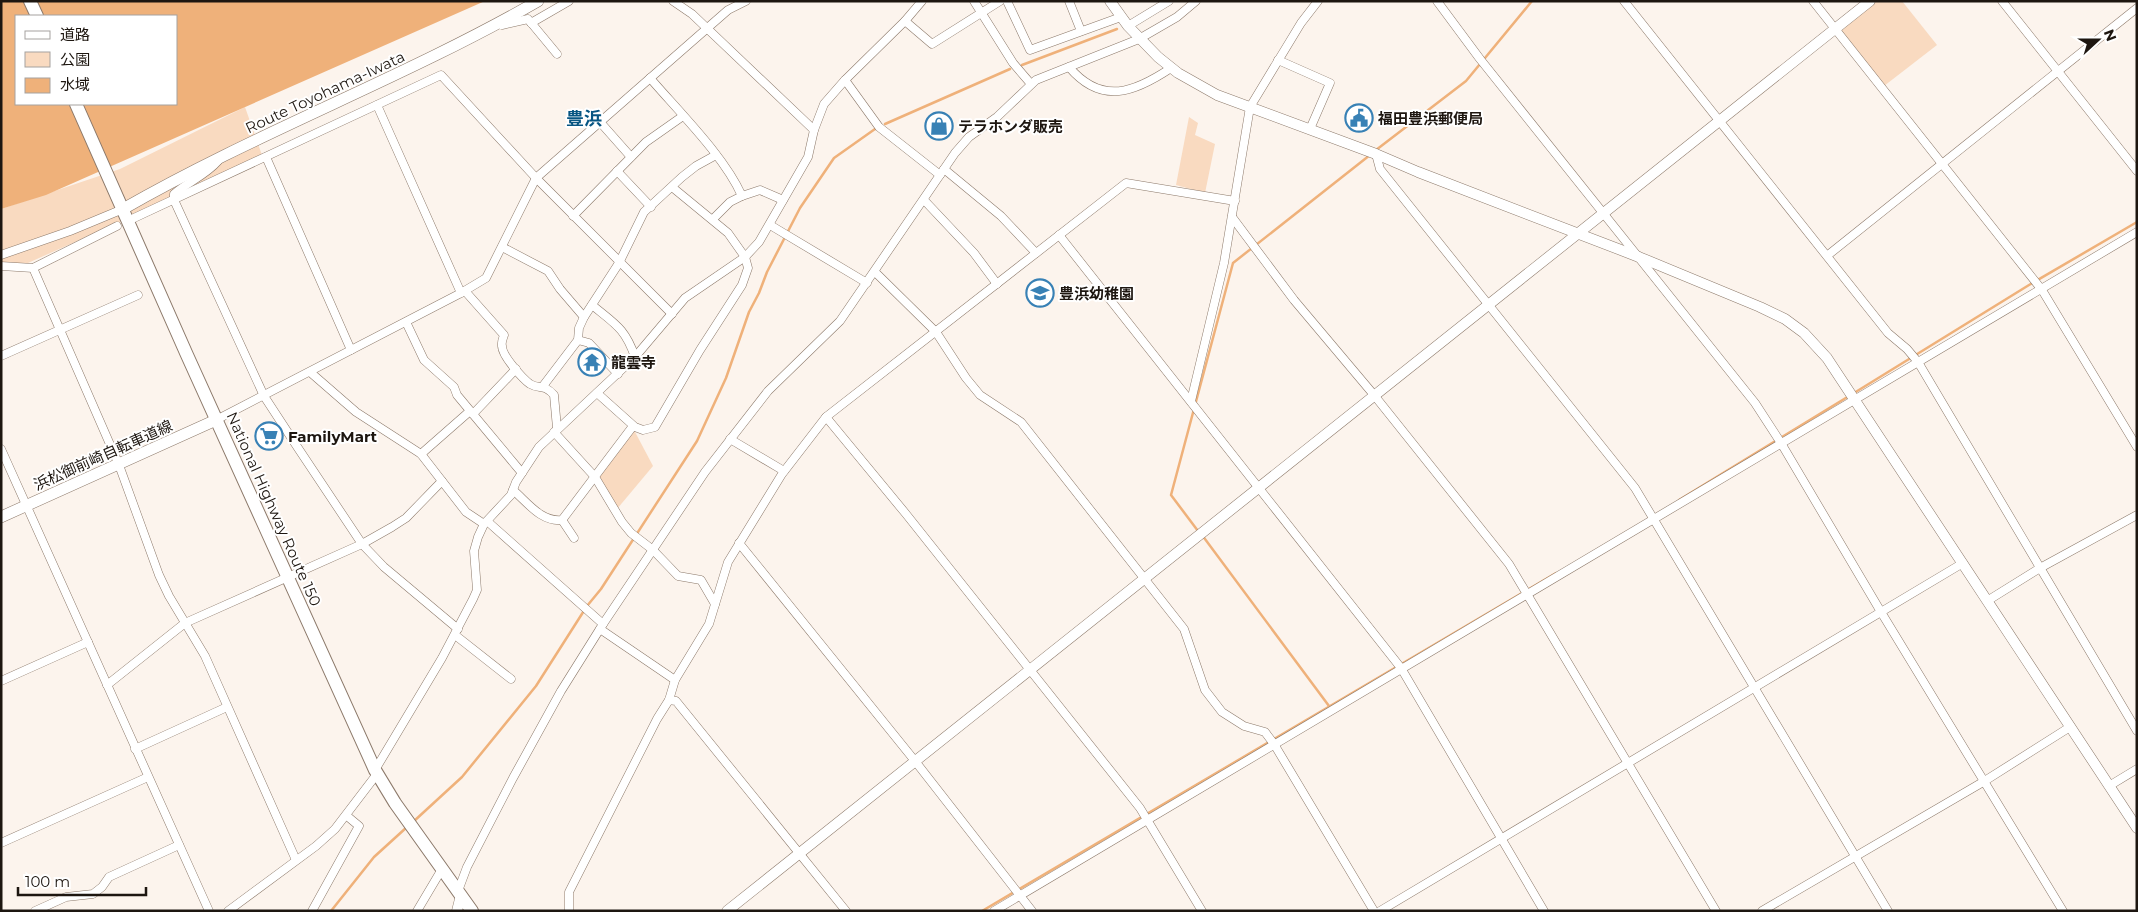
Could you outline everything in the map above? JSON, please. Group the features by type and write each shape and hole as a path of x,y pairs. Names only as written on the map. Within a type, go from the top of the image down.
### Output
{"highway":[{"path":"30,1 37,15"},
{"name":"National Highway Route 150","path":"76,105 216,420 376,772 395,803 472,911"}],"main road":[{"name":"Route Toyohama-Iwata","path":"122,207 431,59 538,1"},
{"name":"浜松御前崎自転車道線","path":"1,517 216,420"}],"street":[{"path":"531,23 569,1"},
{"path":"673,1 692,14 814,130"},
{"path":"216,420 406,322 486,278 536,178 728,10 746,1"},
{"path":"228,911 335,829 347,816 376,772 456,632 476,590 474,551 486,522 513,490 539,447 635,357 685,298 745,257 759,242 808,157 814,130 824,104 922,1"},
{"path":"974,1 1013,63 1031,84"},
{"path":"905,21 932,44 1000,1"},
{"path":"1006,1 1030,50 1121,17"},
{"path":"1069,1 1081,31"},
{"path":"1110,1 1139,39 1171,68 1211,92 1376,154 1639,257 1785,319 1804,333 1827,358 1855,399 2137,828"},
{"path":"1128,26 1169,1"},
{"path":"457,911 459,893 467,867 513,778 561,692 601,626 705,472 768,391 840,321 942,172 969,138 997,117 1031,84 1046,75 1139,39 1177,17 1196,1"},
{"path":"1191,401 1224,263 1250,107 1301,23 1318,1"},
{"path":"1436,1 1755,403 1781,443 1983,782 2063,911"},
{"path":"1624,1 1888,332 1918,362 2137,732"},
{"path":"1813,1 2042,290 2137,447"},
{"path":"727,911 1870,1"},
{"path":"2002,1 2137,171"},
{"path":"1828,255 2137,8"},
{"path":"493,27 526,18 557,54"},
{"path":"1278,60 1330,83 1310,129"},
{"path":"1069,67 1080,79 1094,88 1107,92 1136,88 1171,68"},
{"path":"134,218 441,75 536,178 672,314"},
{"path":"650,78 716,155 735,181 742,196"},
{"path":"845,80 879,127 1001,216 1036,253"},
{"path":"377,105 463,292 504,335 501,346 516,369 532,385 543,386 554,396 556,430 595,477 622,522 631,533 653,550 678,576 701,580 715,604"},
{"path":"573,216 646,142 683,116"},
{"path":"600,122 631,158"},
{"path":"1376,154 1380,169 1490,303 1635,488 1888,911"},
{"path":"543,386 578,340 579,328 584,317 619,263 644,212 696,166 716,155"},
{"path":"266,157 351,350"},
{"path":"220,159 209,171 183,186 174,194 174,200 264,396 362,544 384,567 456,632 511,678"},
{"path":"617,172 651,207"},
{"path":"569,911 568,892 657,719 669,700 675,680 709,624 728,562 784,471 826,418 1126,183 1235,201"},
{"path":"597,393 633,426 643,430 655,427 700,350 742,285 748,268 745,257 728,233 713,218 672,187"},
{"path":"713,218 730,202 760,190 784,200"},
{"path":"924,200 974,253 997,284"},
{"path":"1,255 70,231 122,207"},
{"path":"1232,217 1294,300 1374,395 1509,564 1716,911"},
{"path":"770,225 867,283"},
{"path":"1,266 33,268 117,226"},
{"path":"994,911 2137,232"},
{"path":"1059,235 1402,668 1544,911"},
{"path":"502,247 548,272 584,317"},
{"path":"33,268 119,465 160,575 205,656 296,860"},
{"path":"875,272 936,332 980,396 1022,422 1184,629 1204,690 1222,712 1244,726 1265,732 1374,911"},
{"path":"1,356 138,295"},
{"path":"592,305 624,331 635,357"},
{"path":"406,322 424,360 454,387 457,395 522,473"},
{"path":"578,340 589,343 618,374"},
{"path":"421,454 471,412 516,369"},
{"path":"310,372 356,412 421,454 466,512 486,522 601,626 675,680"},
{"path":"826,418 1031,669 1148,820 1202,911"},
{"path":"513,490 544,518 553,521 562,520 633,426"},
{"path":"730,439 784,471"},
{"path":"1,449 209,911"},
{"path":"107,685 185,623 362,544 406,518 442,481"},
{"path":"1987,601 2040,568 2137,514"},
{"path":"562,520 574,538"},
{"path":"739,543 1021,894 1032,911"},
{"path":"1380,911 1501,837 1963,563"},
{"path":"1,681 88,642"},
{"path":"669,700 676,701 846,911"},
{"path":"135,749 227,706"},
{"path":"1762,911 1983,782 2070,727"},
{"path":"2109,786 2137,769"},
{"path":"1,843 148,777"},
{"path":"312,911 359,826 347,816"},
{"path":"35,911 66,897 93,894 102,887 109,877 179,845"},
{"path":"417,911 442,869"}],"green space":[{"path":"1876,1 1902,1 1937,45 1884,86 1841,31"},
{"path":"245,107 263,158 19,267 1,268 1,209 120,169"},
{"path":"1189,117 1198,123 1195,135 1215,144 1205,193 1176,185"},
{"path":"634,430 653,466 617,509 598,477"}],"water":[{"path":"1,1 485,1 46,195 1,209"}],"waterway":[{"path":"1376,150 1466,81 1532,1"},
{"path":"1022,65 1117,29"},
{"path":"885,124 1010,69"},
{"path":"413,822 462,777 536,686 587,606 601,589 697,441 726,378 749,312 800,208 834,158 875,129"},
{"path":"1198,531 1171,495 1233,263 1370,155"},
{"path":"1854,393 2029,285 2137,222"},
{"path":"1679,500 1849,396"},
{"path":"1202,535 1329,706"},
{"path":"982,911 1556,573"},
{"path":"331,911 374,857 407,827"}],"place":[{"name":"福田豊浜郵便局","path":"1359,118"},
{"name":"テラホンダ販売","path":"939,126"},
{"name":"豊浜幼稚園","path":"1040,293"},
{"name":"龍雲寺","path":"592,362"},
{"name":"FamilyMart","path":"269,436"}],"district":[{"name":"豊浜","path":"584,119"}]}
